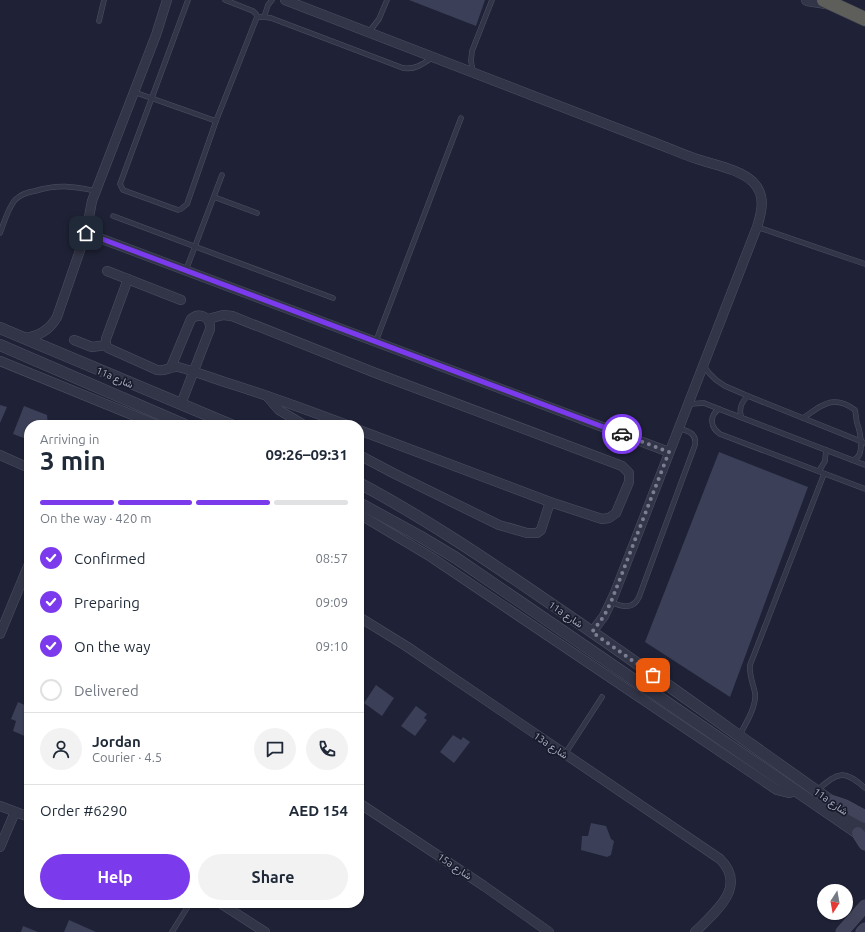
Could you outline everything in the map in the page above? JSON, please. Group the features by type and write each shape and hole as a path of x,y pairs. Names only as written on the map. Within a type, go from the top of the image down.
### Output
{"highway":[{"path":"828,2 865,19"}],"main road":[{"path":"830,800 865,817"},
{"path":"863,832 865,844"},
{"path":"842,932 865,906"},
{"path":"862,932 865,929"}],"street":[{"path":"23,338 40,334 50,327 57,318 86,233 89,212 96,191 156,35 166,0"},
{"path":"285,0 434,56 688,156 745,176 758,188 761,195 762,212 757,227 611,602 604,616 592,632 579,633 543,612 531,609"},
{"path":"807,0 828,2"},
{"path":"86,233 669,452"},
{"path":"107,271 181,300"},
{"path":"128,279 106,339 106,345 110,349 157,370 163,371 171,367 176,367 193,371 333,420"},
{"path":"171,367 191,318 202,315 208,320 210,329 180,404"},
{"path":"208,320 223,315 232,316 373,372 622,466 629,473 629,482 616,513 608,518 602,518 550,502 364,432"},
{"name":"11a شارع","path":"0,328 219,420"},
{"path":"74,340 92,347 106,345"},
{"path":"0,344 27,350 56,362 62,361 67,356"},
{"name":"11a شارع","path":"0,344 173,420"},
{"path":"0,361 145,420"},
{"path":"84,382 88,377 98,376 201,420"},
{"path":"267,396 278,410 295,420"},
{"path":"0,455 24,466"},
{"path":"364,458 499,525 520,531 534,533 541,530 550,502"},
{"name":"11a شارع","path":"364,486 470,549 592,632 830,800 863,832"},
{"name":"11a شارع","path":"364,506 456,558 797,791 863,832"},
{"path":"364,517 431,557 777,790 789,793 797,791"},
{"path":"0,634 2,624 24,575"},
{"name":"13a شارع","path":"364,620 406,646 720,859 726,865 730,873 730,889 723,904 695,932"},
{"path":"0,806 24,816"},
{"name":"15a شارع","path":"364,806 484,886 549,932"},
{"path":"0,847 15,812"},
{"path":"228,908 265,932"}],"lane":[{"path":"99,21 104,0"},
{"path":"188,0 120,184 123,190 178,210 182,209 187,204 216,121 257,17"},
{"path":"225,0 253,11 257,17"},
{"path":"264,17 268,5 272,0"},
{"path":"369,32 379,18 387,0"},
{"path":"473,72 471,61 472,51 492,0"},
{"path":"257,17 264,17 403,68 418,67 434,56"},
{"path":"134,92 216,121"},
{"path":"376,341 461,118"},
{"path":"186,270 222,175"},
{"path":"0,233 11,205 15,200 24,194 60,186 74,186 96,191"},
{"path":"214,197 257,213"},
{"path":"113,216 333,298"},
{"path":"757,227 865,264"},
{"path":"703,364 716,380 748,396 865,442"},
{"path":"741,417 740,407 748,396"},
{"path":"803,418 829,402 851,407 855,410 857,422 865,442 862,455 858,460 853,460"},
{"path":"688,404 704,404 719,409 865,465"},
{"path":"719,409 715,412 711,422 713,427 720,434 865,489"},
{"path":"611,602 627,607 635,604 639,597 695,445 695,437 692,433 678,428"},
{"path":"819,471 825,461 826,450"},
{"path":"739,736 748,720 755,699 750,665 824,474"},
{"path":"565,754 602,697"},
{"path":"816,791 834,776 839,775 854,778 865,788"},
{"path":"172,932 187,908"}],"building":[{"path":"409,0 485,0 476,26"},
{"path":"0,405 7,407 0,423"},
{"path":"24,406 47,415 48,420 24,420 24,438 13,434"},
{"path":"719,452 808,487 730,697 645,642"},
{"path":"376,685 394,698 382,716 364,703"},
{"path":"18,702 24,705 24,736 13,731 16,721 11,719"},
{"path":"416,706 427,714 424,718 427,720 415,736 401,726"},
{"path":"453,735 461,740 463,737 470,742 454,763 440,752"},
{"path":"591,823 606,826 611,839 614,841 611,855 607,857 581,850 582,836 588,836"},
{"path":"69,920 96,932 64,932"},
{"path":"23,926 38,932 21,932"}],"way so far":[{"path":"622,434 669,452 611,602 604,616 592,632 653,675"}],"route":[{"path":"86,233 622,434"}]}
